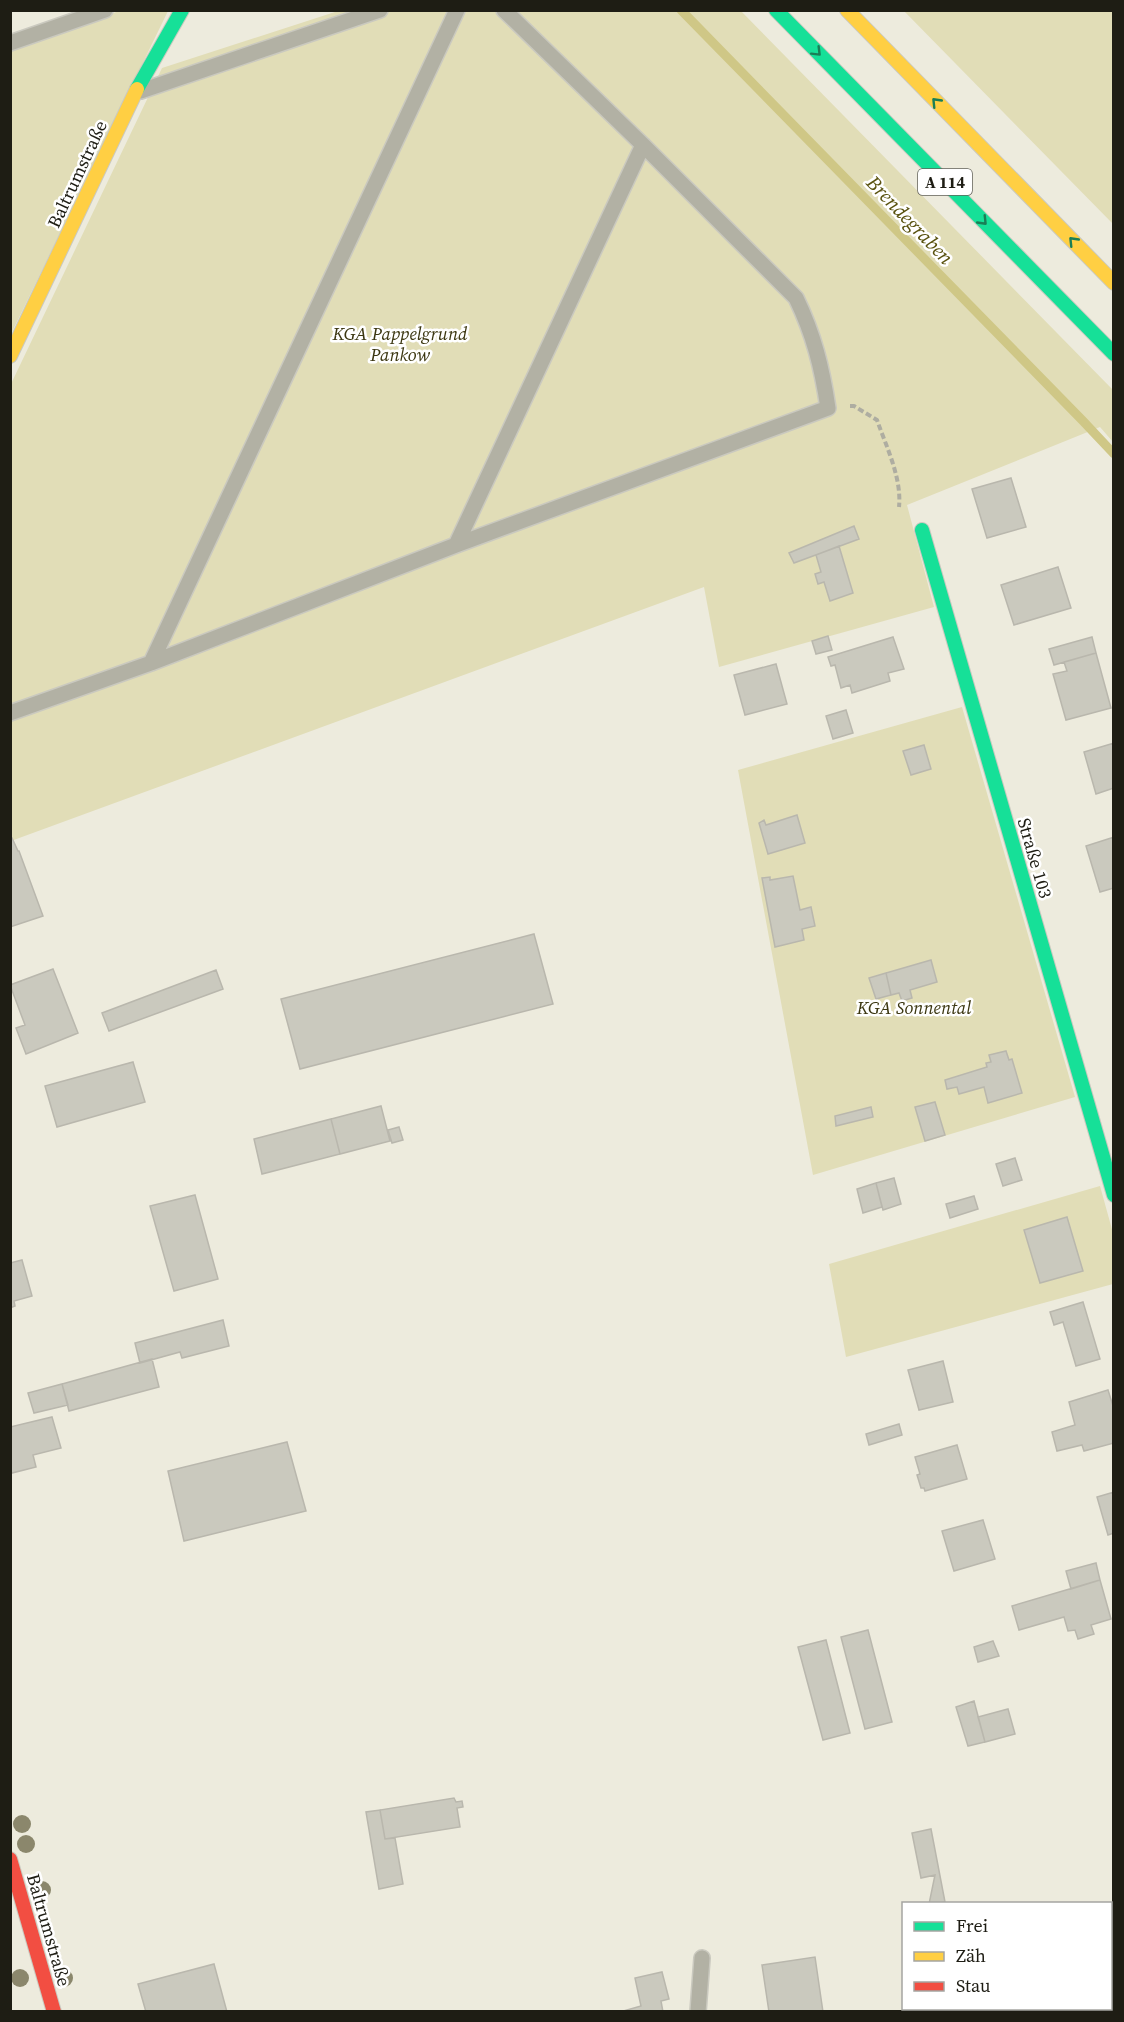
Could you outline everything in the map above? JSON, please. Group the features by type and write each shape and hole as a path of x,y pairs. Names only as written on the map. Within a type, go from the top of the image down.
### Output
{"main road":[{"name":"Baltrumstraße","path":"10,356 135,93 182,10"},
{"name":"A 114","path":"776,10 1113,354"},
{"name":"A 114","path":"847,10 1113,283"},
{"name":"Straße 103","path":"922,530 1113,1195"},
{"name":"Baltrumstraße","path":"10,1859 54,2012"}],"lane":[{"path":"10,43 105,10"},
{"path":"135,93 380,10"},
{"path":"151,663 457,10"},
{"path":"10,713 151,663 456,545 828,408 822,368 810,327 796,298 504,10"},
{"path":"456,545 643,145"},
{"path":"698,2012 702,1958"}],"path":[{"path":"828,408 854,406 877,420 895,475 900,501"}],"green space":[{"path":"119,11 168,11 11,334 11,49"},
{"name":"KGA Pappelgrund Pankow","path":"338,11 741,11 1113,390 1113,442 1100,427 907,505 934,607 719,667 704,587 11,841 10,386 162,68"},
{"path":"904,11 1113,11 1113,224"},
{"name":"KGA Sonnental","path":"962,707 1075,1097 813,1175 738,770"},
{"path":"1100,1186 1113,1233 1113,1284 846,1357 829,1264"}],"building":[{"path":"1011,478 1026,527 987,538 972,489"},
{"path":"854,526 859,539 794,563 789,553"},
{"path":"839,546 853,593 830,601 824,582 818,584 815,574 821,572 816,555"},
{"path":"1058,567 1071,608 1014,625 1001,585"},
{"path":"828,636 832,650 816,654 812,641"},
{"path":"893,637 904,669 888,673 890,681 852,693 850,685 841,688 835,665 831,666 828,657"},
{"path":"1092,637 1096,653 1054,665 1049,649"},
{"path":"1096,653 1111,708 1066,720 1053,674 1067,671 1064,662"},
{"path":"776,664 787,704 745,715 734,675"},
{"path":"846,710 853,733 833,739 826,716"},
{"path":"1114,743 1114,788 1096,794 1084,752"},
{"path":"924,745 931,769 911,775 903,751"},
{"path":"797,815 805,843 768,854 759,823 764,820 766,825"},
{"path":"1114,837 1114,888 1100,892 1086,846"},
{"path":"12,838 43,916 10,927 10,839"},
{"path":"793,876 800,910 811,907 815,926 802,929 804,940 775,947 762,878 770,877 770,880"},
{"path":"534,934 553,1004 300,1069 281,999"},
{"path":"931,960 937,982 910,990 912,998 902,1001 899,993 891,995 886,973"},
{"path":"53,969 78,1033 26,1054 16,1028 25,1025 10,985"},
{"path":"216,970 223,989 109,1031 102,1013"},
{"path":"886,973 891,995 876,999 869,978"},
{"path":"1006,1051 1009,1060 1012,1059 1022,1093 988,1103 984,1087 959,1094 957,1087 947,1089 945,1080 987,1067 986,1063 991,1062 989,1055"},
{"path":"133,1062 145,1102 57,1127 45,1086"},
{"path":"935,1102 945,1135 925,1141 915,1107"},
{"path":"381,1106 390,1141 340,1154 331,1119"},
{"path":"871,1107 873,1117 836,1126 835,1116"},
{"path":"331,1119 340,1154 262,1174 254,1139"},
{"path":"399,1127 403,1140 392,1143 388,1130"},
{"path":"1015,1158 1022,1180 1003,1186 996,1164"},
{"path":"894,1178 901,1204 883,1210 876,1183"},
{"path":"876,1183 882,1207 863,1213 857,1189"},
{"path":"195,1195 218,1279 174,1291 150,1206"},
{"path":"974,1196 978,1209 950,1218 946,1204"},
{"path":"1067,1217 1083,1271 1040,1283 1024,1230"},
{"path":"22,1260 32,1296 14,1301 15,1306 10,1308 10,1263"},
{"path":"1083,1302 1100,1359 1076,1366 1063,1322 1054,1325 1050,1312"},
{"path":"223,1320 229,1346 182,1358 180,1352 140,1363 135,1343"},
{"path":"152,1359 159,1387 69,1411 62,1384"},
{"path":"943,1361 953,1402 919,1410 908,1370"},
{"path":"62,1384 68,1405 34,1413 28,1393"},
{"path":"1108,1390 1114,1409 1114,1443 1084,1451 1082,1445 1057,1451 1052,1432 1075,1425 1069,1402"},
{"path":"52,1417 61,1448 33,1455 36,1467 12,1473 10,1427"},
{"path":"899,1424 902,1435 869,1445 866,1434"},
{"path":"287,1442 306,1511 184,1541 168,1471"},
{"path":"957,1445 967,1479 925,1491 921,1488 915,1457"},
{"path":"1114,1492 1114,1533 1108,1535 1097,1497"},
{"path":"983,1520 995,1559 954,1571 942,1531"},
{"path":"1096,1563 1100,1580 1071,1589 1066,1571"},
{"path":"1100,1580 1111,1619 1091,1625 1094,1634 1078,1639 1075,1630 1068,1631 1064,1617 1019,1630 1012,1606"},
{"path":"868,1630 892,1722 865,1729 841,1637"},
{"path":"826,1640 850,1733 823,1740 798,1647"},
{"path":"993,1641 999,1656 978,1662 974,1647"},
{"path":"974,1701 985,1742 968,1746 956,1707"},
{"path":"1008,1709 1015,1734 985,1742 978,1717"},
{"path":"454,1798 456,1802 462,1801 463,1807 457,1808 460,1827 385,1839 380,1810"},
{"path":"380,1810 385,1839 395,1838 403,1884 379,1889 366,1812"},
{"path":"931,1829 945,1902 929,1902 935,1875 921,1878 912,1833"},
{"path":"815,1957 823,2012 769,2012 762,1965"},
{"path":"214,1964 227,2012 146,2012 138,1984"},
{"path":"662,1972 669,1999 661,2001 663,2012 620,2012 641,2006 635,1978"},
{"path":"942,2010 964,2010 965,2012 942,2012"},
{"path":"964,2010 988,2010 988,2012 965,2012"},
{"path":"1051,2010 1070,2010 1070,2012 1051,2012"},
{"path":"1070,2010 1090,2010 1090,2012 1070,2012"}],"waterway":[{"name":"Brendegraben","path":"681,10 1114,454"}],"traffic: fast":[{"path":"137,89 182,10"},
{"path":"776,10 1114,354"},
{"path":"922,530 1114,1195"}],"traffic: slow":[{"path":"847,10 1114,283"},
{"path":"10,356 137,89"}],"traffic: jam":[{"path":"10,1859 54,2012"}]}
